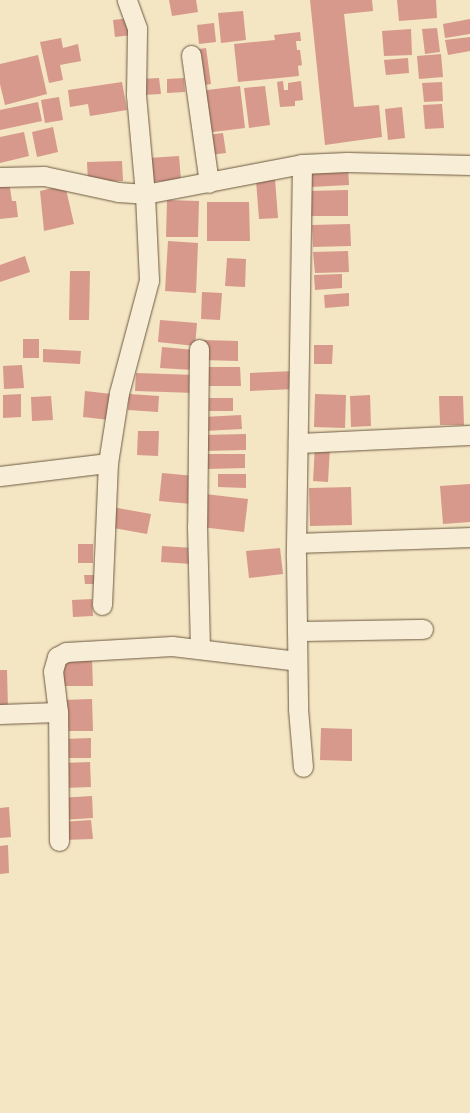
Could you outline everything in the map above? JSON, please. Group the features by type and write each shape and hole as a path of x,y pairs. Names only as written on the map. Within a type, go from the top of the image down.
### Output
{"street":[{"path":"102,605 108,463 119,393 149,280 145,194 136,95 137,28 127,0"},
{"path":"191,55 209,183"},
{"path":"0,177 44,176 118,192 145,194 209,183 302,164 347,162 470,165"},
{"path":"302,164 296,543 297,661 303,767"},
{"path":"199,349 197,526 200,649"},
{"path":"298,443 470,435"},
{"path":"0,476 108,463"},
{"path":"296,543 470,537"},
{"path":"297,631 423,629"},
{"path":"59,841 58,712 53,671 57,657 66,652 172,646 297,661"},
{"path":"0,714 58,712"}],"building":[{"path":"169,0 196,0 198,12 172,16"},
{"path":"310,0 372,0 373,11 344,14 354,107 379,105 382,137 325,145"},
{"path":"397,0 436,0 437,18 399,21"},
{"path":"243,11 246,40 221,43 218,13"},
{"path":"130,18 132,35 115,37 113,20"},
{"path":"470,19 470,34 445,38 443,24"},
{"path":"214,23 216,42 199,44 197,25"},
{"path":"437,28 440,52 425,54 422,29"},
{"path":"411,29 412,55 384,56 382,31"},
{"path":"300,32 301,41 296,41 297,50 300,50 302,65 298,66 299,76 238,82 234,44 275,40 274,35"},
{"path":"470,37 470,51 448,55 445,40"},
{"path":"61,38 63,48 78,44 81,61 60,65 63,80 49,83 40,42"},
{"path":"206,48 211,84 197,86 193,50"},
{"path":"441,54 443,77 419,79 417,56"},
{"path":"38,55 47,94 5,105 0,84 0,64"},
{"path":"408,58 409,73 386,75 384,60"},
{"path":"159,78 161,94 142,95 141,79"},
{"path":"184,78 185,92 167,93 167,79"},
{"path":"283,81 284,90 288,90 288,83 301,81 303,100 295,101 295,106 280,107 277,82"},
{"path":"122,82 127,110 90,116 88,104 70,107 68,90"},
{"path":"442,82 443,101 424,102 422,83"},
{"path":"240,86 245,128 205,133 199,91"},
{"path":"265,86 270,125 249,128 244,88"},
{"path":"59,97 63,120 45,123 41,100"},
{"path":"38,102 42,121 0,130 0,110"},
{"path":"442,104 444,128 425,129 423,105"},
{"path":"402,107 405,138 388,140 385,109"},
{"path":"53,127 58,152 37,157 32,132"},
{"path":"24,132 29,156 0,163 0,137"},
{"path":"223,133 226,153 210,155 207,135"},
{"path":"179,156 181,180 150,182 148,158"},
{"path":"122,161 123,181 88,182 87,162"},
{"path":"348,166 349,185 310,187 309,167"},
{"path":"275,179 278,218 259,219 256,180"},
{"path":"9,182 12,201 16,201 18,217 0,219 0,183"},
{"path":"65,185 74,224 44,231 40,191"},
{"path":"348,190 348,216 308,216 308,191"},
{"path":"167,200 199,201 198,237 166,237"},
{"path":"207,202 249,202 250,241 207,241"},
{"path":"350,224 351,246 313,247 312,225"},
{"path":"168,241 198,243 196,293 165,291"},
{"path":"348,251 349,272 315,273 313,252"},
{"path":"25,256 30,272 0,282 0,265"},
{"path":"227,258 246,259 245,287 225,286"},
{"path":"70,271 90,271 89,320 69,320"},
{"path":"342,274 342,288 315,290 314,275"},
{"path":"202,292 222,293 220,320 201,319"},
{"path":"349,293 349,306 325,308 324,295"},
{"path":"160,320 197,323 195,346 158,342"},
{"path":"23,339 39,339 39,358 23,358"},
{"path":"203,340 238,341 238,361 203,360"},
{"path":"314,345 333,345 332,364 314,364"},
{"path":"162,347 195,350 193,370 160,368"},
{"path":"43,349 81,351 80,364 43,362"},
{"path":"22,365 24,388 4,389 3,366"},
{"path":"203,367 240,367 241,386 204,386"},
{"path":"295,371 295,389 250,391 250,373"},
{"path":"136,373 196,375 196,393 135,391"},
{"path":"85,391 112,394 110,420 83,417"},
{"path":"21,394 21,417 3,418 3,395"},
{"path":"129,394 159,396 158,412 128,410"},
{"path":"315,394 346,395 345,428 314,427"},
{"path":"370,395 371,426 351,427 350,396"},
{"path":"51,396 53,420 32,421 31,397"},
{"path":"439,396 463,396 464,425 440,425"},
{"path":"203,398 233,398 233,411 203,411"},
{"path":"241,415 242,429 204,431 203,417"},
{"path":"138,431 159,431 158,456 137,455"},
{"path":"246,434 246,450 203,451 203,435"},
{"path":"315,446 330,447 328,482 313,481"},
{"path":"206,454 245,454 245,468 206,469"},
{"path":"162,473 194,476 191,504 159,501"},
{"path":"218,474 246,474 246,488 218,487"},
{"path":"470,484 470,522 443,524 440,486"},
{"path":"351,487 352,525 310,526 309,488"},
{"path":"205,494 248,499 244,532 201,527"},
{"path":"112,507 151,514 147,534 108,527"},
{"path":"78,544 93,544 93,563 78,563"},
{"path":"162,546 193,548 192,564 161,562"},
{"path":"280,548 283,574 249,578 246,551"},
{"path":"84,575 97,575 97,584 85,584"},
{"path":"92,599 93,616 73,617 72,600"},
{"path":"64,659 92,659 93,686 64,686"},
{"path":"0,670 7,670 8,710 0,711"},
{"path":"92,699 93,731 64,731 63,700"},
{"path":"321,728 352,729 352,761 320,760"},
{"path":"91,738 91,758 63,758 63,739"},
{"path":"90,762 91,787 64,788 63,763"},
{"path":"92,796 93,818 61,820 59,798"},
{"path":"9,807 11,837 0,838 0,808"},
{"path":"91,820 93,839 62,840 61,822"},
{"path":"8,845 9,873 0,874 0,846"}]}
